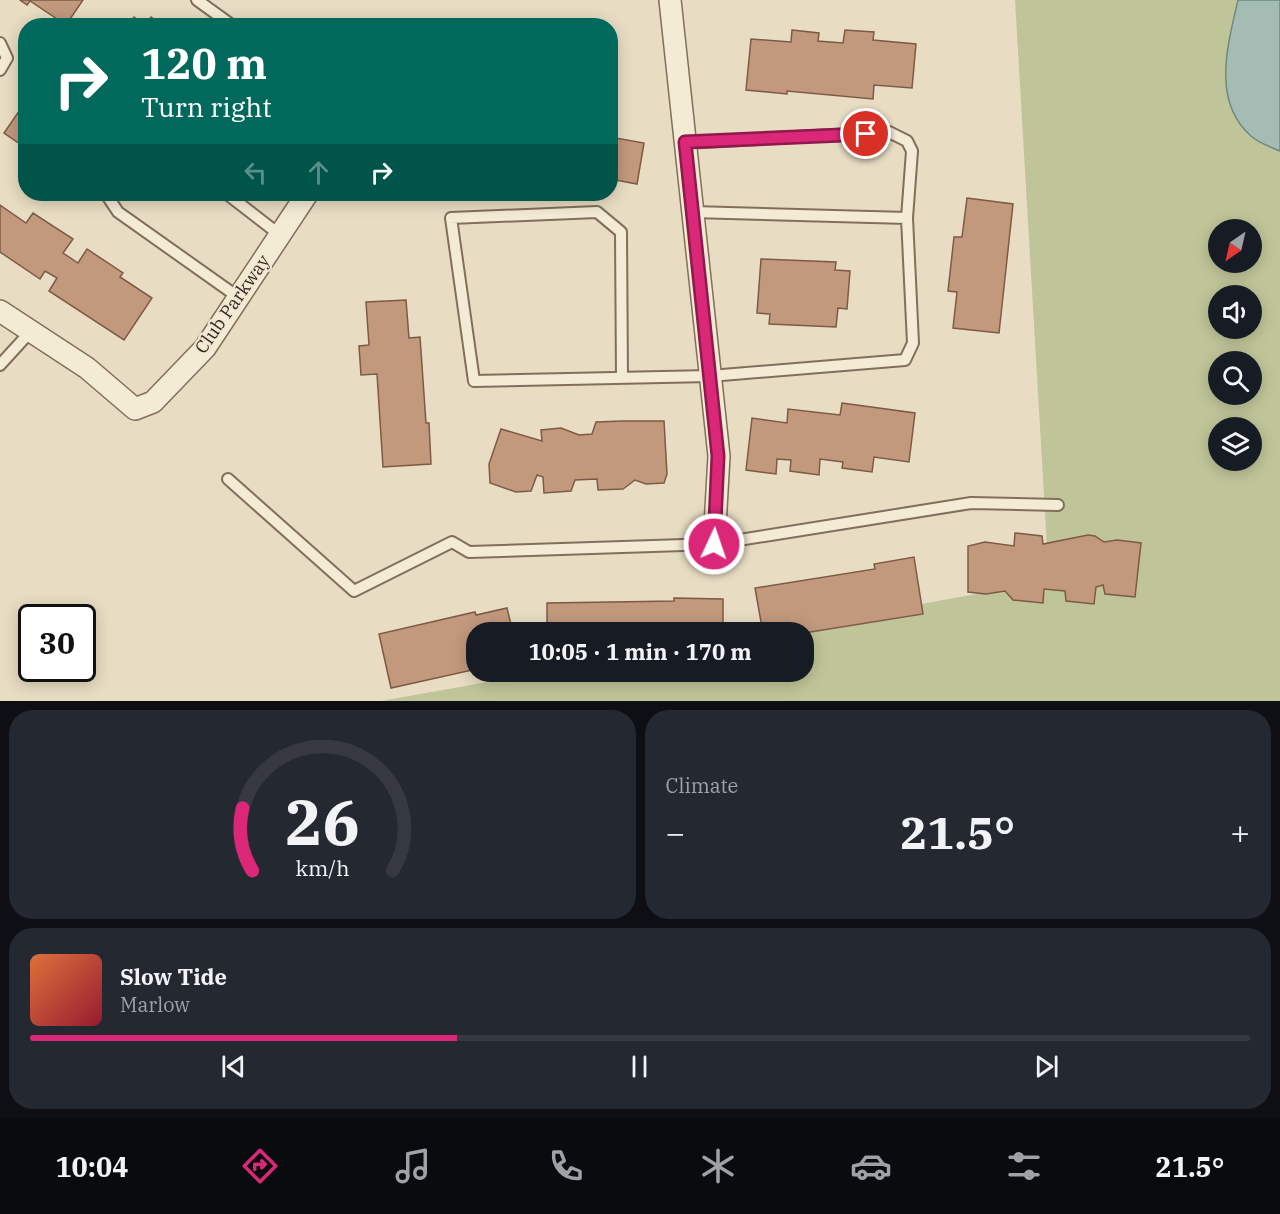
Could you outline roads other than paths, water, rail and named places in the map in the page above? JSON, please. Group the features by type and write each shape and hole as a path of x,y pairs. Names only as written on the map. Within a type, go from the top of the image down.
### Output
{"street":[{"path":"670,0 718,456 714,544"},
{"name":"Club Parkway","path":"0,310 87,368 135,409 153,402 205,348 302,201"}],"lane":[{"path":"197,0 222,18"},
{"path":"0,43 7,58 0,70"},
{"path":"622,378 621,232 597,212 451,218 474,381 622,378 710,376 904,360 913,343 907,218 912,151 907,141 889,132 685,142"},
{"path":"111,201 118,212 238,297"},
{"path":"236,201 279,235"},
{"path":"693,213 907,218"},
{"path":"0,365 31,331"},
{"path":"228,478 354,591 452,542 469,552 714,544 970,503 1058,505"}],"water":[{"path":"1238,0 1280,0 1280,151 1251,136 1239,122 1231,106 1227,89 1227,53"}]}
